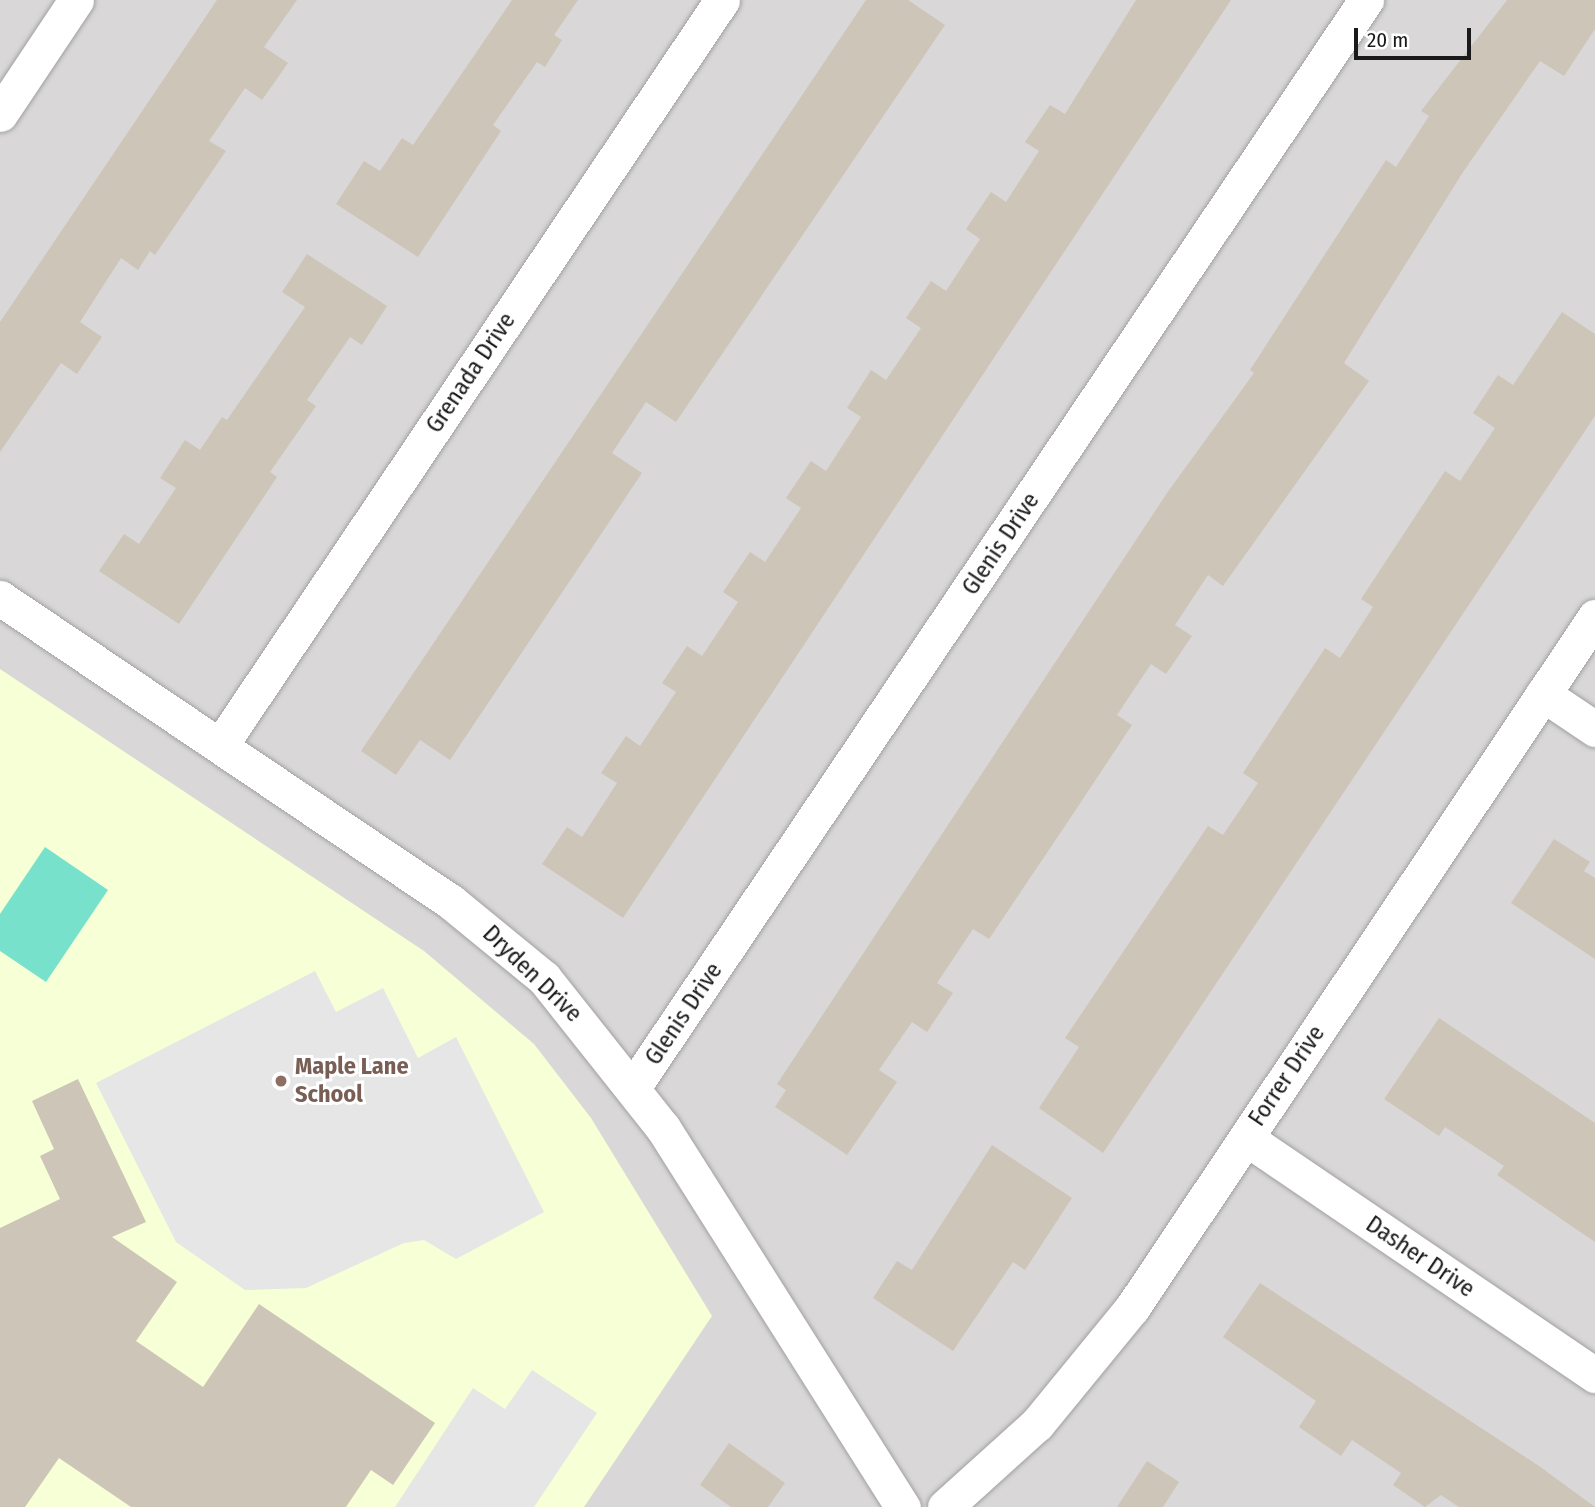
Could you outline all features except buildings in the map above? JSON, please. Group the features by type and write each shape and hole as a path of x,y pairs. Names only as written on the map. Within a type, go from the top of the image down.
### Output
{"street":[{"name":"Grenada Drive","path":"219,746 722,0"},
{"name":"Glenis Drive","path":"634,1086 1366,0"},
{"path":"0,114 64,4"},
{"name":"Dryden Drive","path":"0,598 506,942 634,1086 903,1507"},
{"name":"Forrer Drive","path":"945,1507 1072,1385 1246,1138 1595,617"},
{"path":"1544,694 1595,729"},
{"name":"Dasher Drive","path":"1246,1138 1595,1375"}],"shaded area":[{"path":"0,0 1595,0 1595,1507 0,1507"},
{"name":"Maple Lane School","path":"0,669 424,951 534,1044 591,1118 712,1316 584,1507 0,1507"},
{"path":"45,847 108,890 46,982 0,951 0,914"},
{"path":"315,971 336,1012 383,988 418,1058 456,1037 544,1212 456,1259 424,1240 404,1243 306,1288 245,1290 176,1242 96,1083"},
{"path":"532,1370 597,1413 534,1507 395,1507 473,1388 505,1409"}],"place":[{"name":"Maple Lane School","path":"281,1081"}]}
